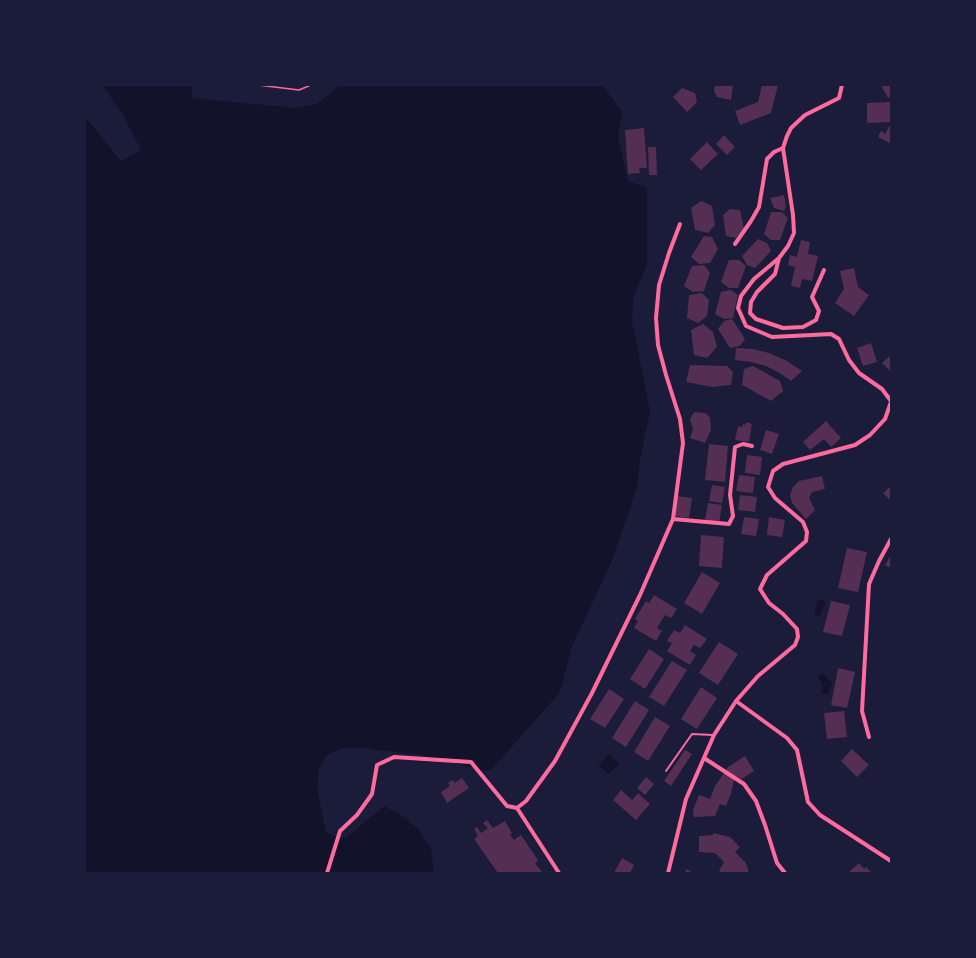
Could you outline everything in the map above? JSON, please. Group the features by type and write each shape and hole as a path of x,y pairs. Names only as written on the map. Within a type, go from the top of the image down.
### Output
{"street":[{"path":"668,873 686,799 714,736 736,701 758,676 795,644 798,638 797,629 783,614 769,603 760,589 767,575 806,541 807,532 803,522 775,498 768,487 773,471 783,464 855,445 870,435 885,419 891,402 882,389 859,374 849,360 839,339 831,334 772,337 746,326 738,308 741,296 754,279 779,258 788,246 794,233 793,215 783,148 786,136 791,128 805,115 839,98 842,85"},
{"path":"735,244 759,207 766,159 774,152 783,148"},
{"path":"517,808 526,801 555,761 592,694 640,594 672,519 684,443 680,419 658,345 656,318 660,285 669,253 680,224"},
{"path":"779,258 775,274 757,292 751,302 750,313 756,319 782,328 803,327 816,320 819,311 812,297 824,270"},
{"path":"672,519 729,524 732,516 730,495 735,447 743,444 752,446"},
{"path":"869,737 862,711 869,584 891,539"},
{"path":"736,701 787,738 797,750 808,802 820,815 891,861"},
{"path":"327,873 340,831 357,815 372,794 377,765 394,757 471,762 507,806 517,808 559,873"},
{"path":"704,758 744,784 756,801 777,863 785,873"}],"lane":[{"path":"666,771 692,734 714,736"}],"path":[{"path":"258,85 299,90 311,85"}],"shaded area":[{"path":"102,85 192,85 192,98 296,108 317,104 340,85 602,85 622,112 618,137 628,181 647,188 647,264 633,298 632,321 650,412 640,460 637,486 631,506 611,563 572,646 560,692 493,768 486,771 421,755 363,748 343,748 327,755 319,767 317,789 326,832 336,837 346,838 384,806 403,816 419,830 431,848 434,873 85,873 85,117 121,161 141,150 122,113"},
{"path":"818,600 824,600 825,603 820,617 815,616"},
{"path":"823,673 832,684 828,694 822,694 823,686 818,677"},
{"path":"609,754 619,763 609,774 599,766"}],"pier":[{"path":"100,85 102,85 122,113 135,138 135,144 120,114"}],"building":[{"path":"715,85 733,85 731,100 717,97 714,91"},
{"path":"762,85 778,85 771,113 740,125 735,111 758,102"},
{"path":"881,85 891,85 891,96 888,98"},
{"path":"682,88 695,93 697,102 687,112 673,97"},
{"path":"891,102 891,122 867,123 867,103"},
{"path":"891,123 891,144 878,137 881,131 885,134"},
{"path":"644,128 647,168 639,168 640,173 628,174 625,130"},
{"path":"724,135 735,147 727,155 716,144"},
{"path":"707,142 718,154 701,170 690,159"},
{"path":"648,147 656,147 657,175 649,175"},
{"path":"784,195 786,206 784,211 774,208 770,198"},
{"path":"701,201 712,206 715,225 708,233 695,230 691,208"},
{"path":"730,209 740,210 744,229 736,238 726,236 723,215"},
{"path":"771,212 782,212 788,218 780,240 771,240 764,234"},
{"path":"704,236 712,237 718,249 710,263 699,264 691,257"},
{"path":"758,239 767,243 771,251 755,268 747,265 742,256"},
{"path":"801,240 810,242 808,254 818,256 812,281 802,279 800,288 791,286 795,267 788,265 790,255 797,257"},
{"path":"729,260 739,260 746,266 738,288 729,288 721,282"},
{"path":"704,265 710,273 704,291 693,292 684,286 692,266"},
{"path":"854,268 858,287 869,295 854,316 835,303 844,289 840,271"},
{"path":"731,290 738,295 733,318 724,319 715,314 721,292"},
{"path":"702,293 709,300 707,316 698,323 687,318 689,295"},
{"path":"732,319 745,339 740,346 730,348 718,329 724,321"},
{"path":"703,324 713,332 717,347 707,358 694,355 691,330"},
{"path":"871,343 877,362 863,366 857,348"},
{"path":"736,348 753,349 769,353 787,361 802,371 791,381 780,373 766,366 735,360"},
{"path":"891,355 891,372 882,363"},
{"path":"690,365 727,366 733,372 731,385 712,387 686,382"},
{"path":"753,366 780,381 783,391 771,401 742,385 744,369"},
{"path":"694,412 706,413 710,418 711,430 705,443 690,438 693,429 690,419"},
{"path":"826,421 841,438 831,447 824,439 810,450 803,442"},
{"path":"747,422 752,424 749,442 735,440 738,426 742,427 743,424 745,425"},
{"path":"766,430 779,434 772,454 760,450"},
{"path":"709,444 728,446 725,482 705,480"},
{"path":"747,455 762,457 760,475 745,473"},
{"path":"739,475 755,477 753,493 736,491"},
{"path":"822,476 825,489 812,492 809,498 815,510 806,519 792,503 790,495 793,487 799,481"},
{"path":"712,485 725,487 722,503 709,501"},
{"path":"891,486 891,501 883,493"},
{"path":"740,495 757,497 755,512 738,510"},
{"path":"677,496 692,498 689,518 675,516"},
{"path":"708,503 722,505 719,523 705,520"},
{"path":"744,517 759,519 756,536 741,534"},
{"path":"769,517 785,520 782,537 767,535"},
{"path":"701,535 724,537 722,568 699,566"},
{"path":"847,548 867,552 858,592 838,588"},
{"path":"891,555 891,568 885,565"},
{"path":"702,572 720,583 702,614 684,603"},
{"path":"654,595 677,609 671,618 665,615 657,628 662,631 656,641 634,628 638,621 635,619 646,601 649,603"},
{"path":"831,601 850,605 842,636 823,632"},
{"path":"685,625 707,639 700,648 694,645 690,651 696,655 690,665 667,651 672,643 667,641 674,630 680,633"},
{"path":"719,642 738,654 718,685 699,673"},
{"path":"649,649 664,659 645,689 630,679"},
{"path":"672,661 687,670 664,706 649,697"},
{"path":"838,668 855,672 847,708 831,705"},
{"path":"701,687 717,698 697,729 681,719"},
{"path":"609,689 624,699 605,728 590,719"},
{"path":"635,701 649,710 626,747 612,738"},
{"path":"844,711 847,737 827,739 824,713"},
{"path":"655,717 670,726 648,761 634,752"},
{"path":"852,749 869,765 857,777 841,761"},
{"path":"685,750 692,754 671,786 664,781"},
{"path":"745,756 754,771 742,779 735,776 726,806 720,804 715,816 694,817 693,810 699,795 710,799 715,786 728,767"},
{"path":"646,777 654,784 645,795 637,788"},
{"path":"462,778 469,788 447,803 441,792 450,786 448,783 453,780 455,783"},
{"path":"621,790 632,800 638,793 650,804 636,820 613,800"},
{"path":"487,820 493,828 505,821 512,833 510,835 514,840 521,835 538,860 535,863 543,873 498,873 474,839 478,836 474,829 477,827 481,833 488,828 483,823"},
{"path":"713,833 730,837 740,847 735,852 746,863 749,873 722,873 719,871 724,862 715,853 699,852 699,836 713,835"},
{"path":"622,858 634,865 630,873 614,873"},
{"path":"859,863 864,869 866,867 872,873 848,873"},
{"path":"686,869 694,873 685,873"}]}
